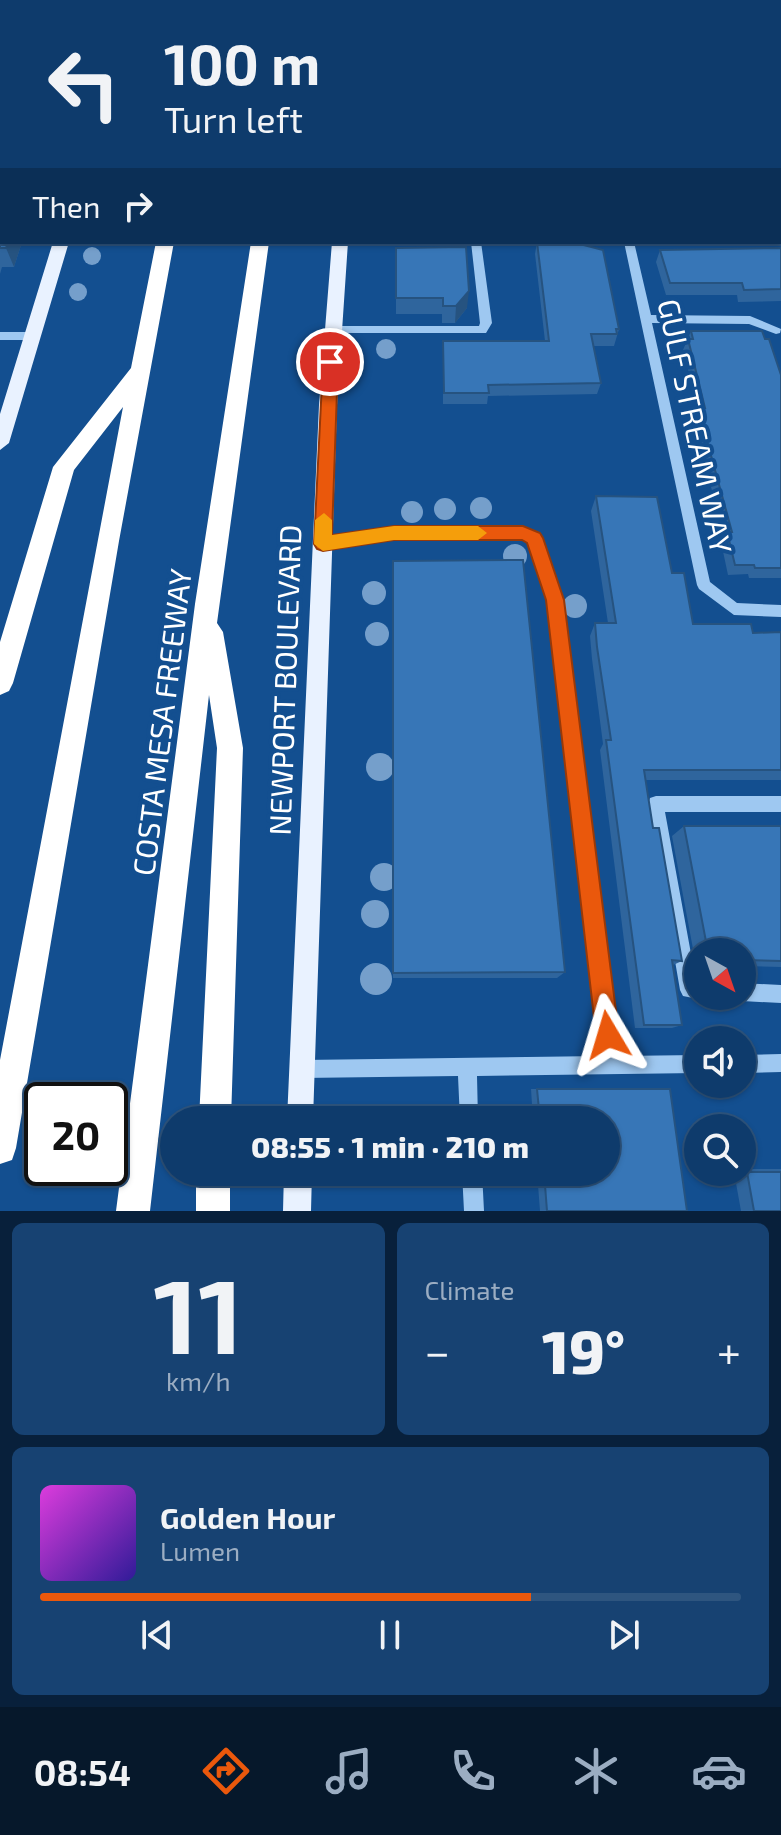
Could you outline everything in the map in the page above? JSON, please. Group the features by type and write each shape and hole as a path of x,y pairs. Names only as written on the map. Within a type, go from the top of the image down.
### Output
{"highway":[{"path":"0,1148 108,541 165,244"},
{"name":"COSTA MESA FREEWAY","path":"133,1211 207,604 260,244"},
{"path":"0,683 64,467 143,367"},
{"path":"207,604 230,748 216,1106"},
{"path":"213,1186 213,1211"}],"main road":[{"path":"0,443 60,244"},
{"name":"NEWPORT BOULEVARD","path":"301,1106 323,544 340,244"},
{"path":"297,1211 298,1186"}],"street":[{"path":"333,330 482,330 486,323 476,244"},
{"name":"GULF STREAM WAY","path":"629,244 704,585 734,609 781,611"},
{"path":"647,319 750,320 776,330"},
{"path":"3,338 31,336"},
{"path":"323,544 403,533 523,533 534,538 555,600 611,1065"},
{"path":"684,962 656,804 781,804"},
{"path":"756,993 781,994"},
{"path":"756,1064 781,1063"},
{"path":"302,1069 684,1064"},
{"path":"467,1067 468,1106"},
{"path":"473,1186 474,1211"}],"building":[{"path":"537,244 580,244 603,250 619,329 616,329 617,334 591,334 601,383 488,385 489,393 444,393 443,341 549,341"},
{"path":"466,247 469,291 456,306 443,306 443,298 396,298 396,248"},
{"path":"781,248 781,289 744,290 742,283 670,283 660,250"},
{"path":"691,331 762,331 765,339 769,339 781,375 781,568 735,565 727,532 732,532 698,408 705,408 688,339 693,339"},
{"path":"596,496 657,497 672,573 684,573 693,624 751,624 753,633 781,632 781,770 644,770 653,828 659,828 682,961 672,960 682,1025 644,1025 606,740 611,740 597,647 595,623 616,623"},
{"path":"523,560 565,972 393,973 393,561"},
{"path":"684,826 781,826 781,961 756,960 756,938 705,938"},
{"path":"537,1089 670,1089 687,1211 547,1211 545,1186 620,1186 620,1106 539,1106"},
{"path":"756,1172 781,1172 781,1211 754,1211 750,1186 756,1186"}],"slow traffic":[{"path":"324,520 323,544 394,533 478,533"}],"route":[{"path":"330,362 323,544 394,533 523,533 534,538 555,600 608,1035"}]}
